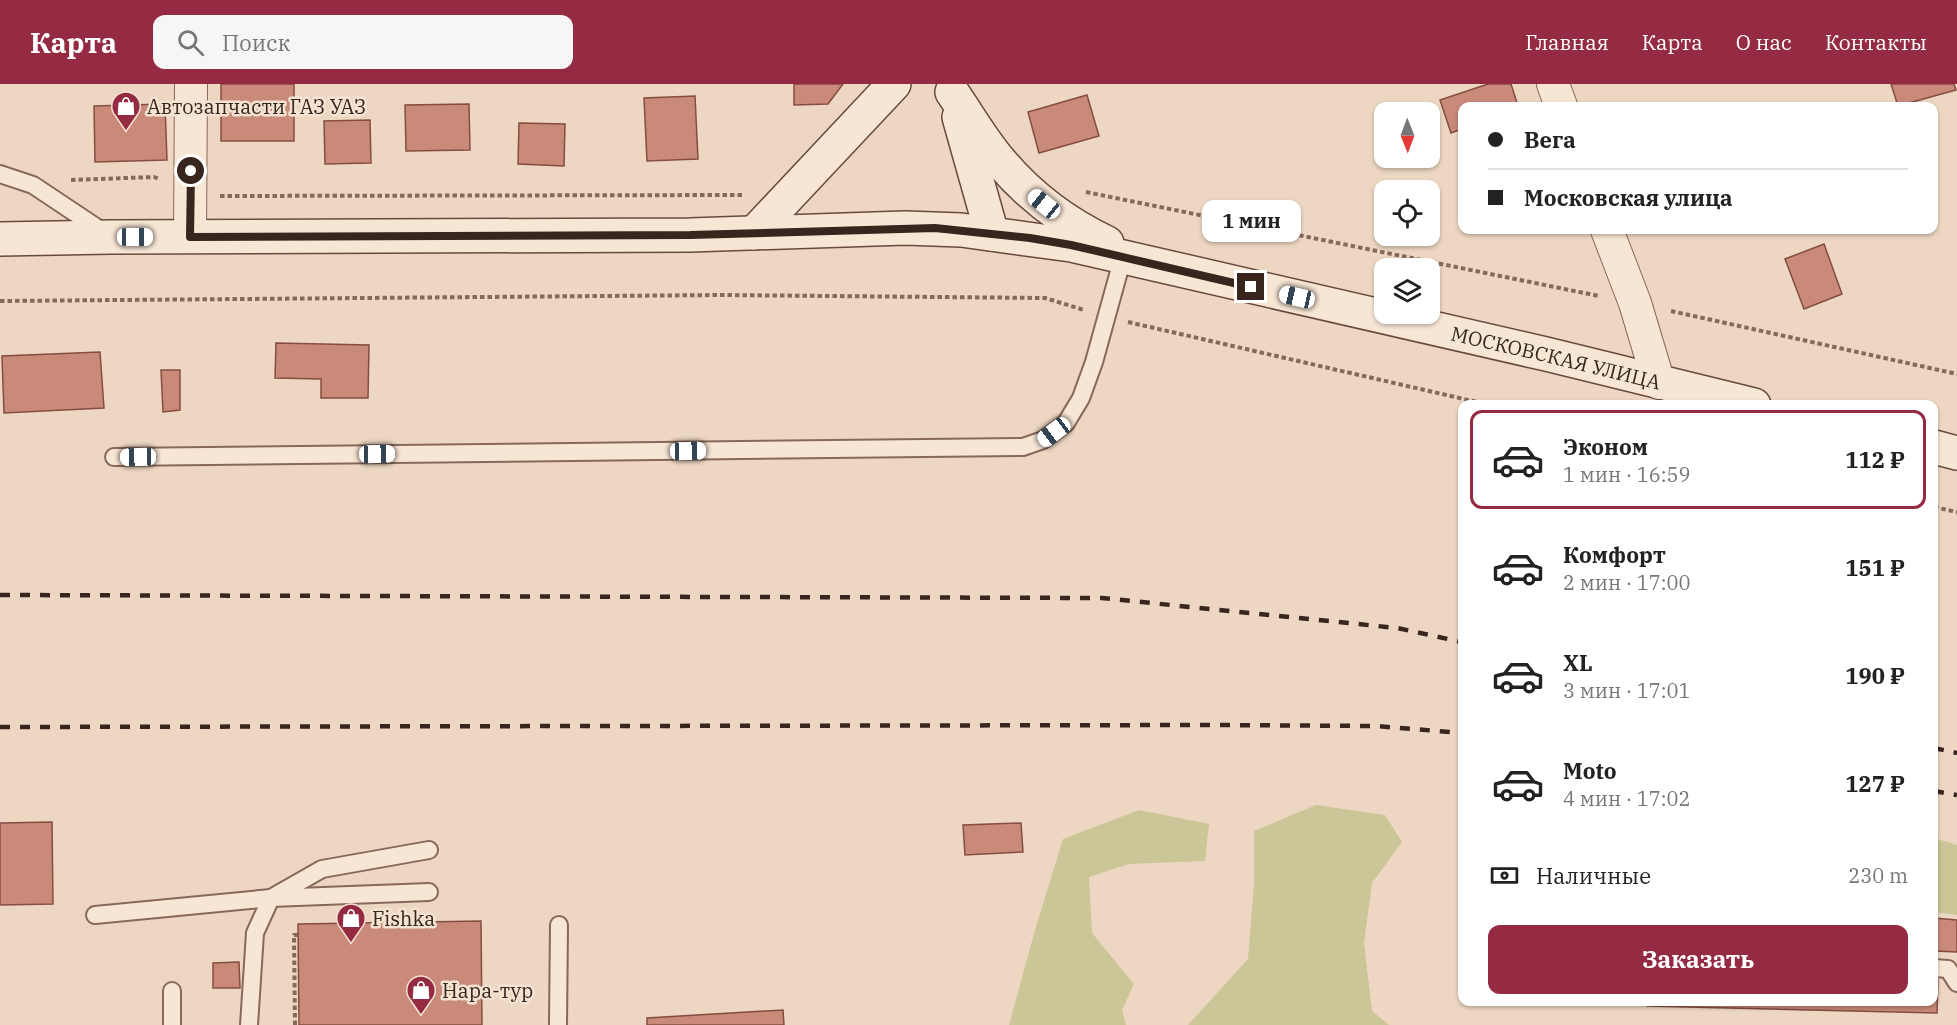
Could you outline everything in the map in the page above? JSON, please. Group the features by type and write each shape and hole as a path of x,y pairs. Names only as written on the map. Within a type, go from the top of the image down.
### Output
{"main road":[{"path":"754,233 894,84"},
{"path":"951,88 992,234"},
{"path":"951,88 998,159 1034,196 1090,235 1161,266"},
{"name":"МОСКОВСКАЯ УЛИЦА","path":"0,239 754,233 905,228 962,230 1071,245 1546,354 1732,400"},
{"path":"1938,448 1957,453"}],"street":[{"path":"190,237 191,84"},
{"path":"1553,84 1560,102"},
{"path":"1609,234 1635,303 1659,383"}],"lane":[{"path":"0,174 33,185 111,237"},
{"path":"114,457 1023,447 1043,440 1066,423 1081,398 1094,362 1123,257"},
{"path":"249,1025 255,933 271,898 322,869 429,850"},
{"path":"95,915 271,898 429,892"},
{"path":"558,1025 559,925"},
{"path":"1938,968 1948,969 1957,983"},
{"path":"172,991 172,1025"}],"path":[{"path":"33,185 86,178 154,177 191,192 212,196 718,196"},
{"path":"1081,191 1635,303 1957,374"},
{"path":"0,302 720,295 1045,298 1106,316 1468,400"},
{"path":"1938,508 1957,512"},
{"path":"295,1025 294,935 298,935"}],"shaded area":[{"path":"1316,805 1385,815 1402,842 1372,883 1364,943 1372,1011 1389,1025 1188,1025 1248,959 1254,884 1254,831"},
{"path":"1139,810 1209,824 1205,861 1129,864 1089,877 1092,933 1134,984 1122,1010 1126,1025 1009,1025 1063,839"},
{"path":"1938,839 1957,845 1957,915 1938,913"}],"building":[{"path":"221,84 294,84 294,141 221,141"},
{"path":"794,84 843,84 828,104 794,105"},
{"path":"1488,84 1511,84 1517,102 1458,102 1458,130 1451,133 1440,100"},
{"path":"1891,84 1954,84 1956,90 1912,102 1897,102"},
{"path":"1087,95 1099,136 1039,153 1028,112"},
{"path":"695,96 698,159 647,161 644,98"},
{"path":"165,104 167,160 95,162 94,106"},
{"path":"469,104 470,150 406,151 405,105"},
{"path":"370,120 371,163 325,164 324,121"},
{"path":"519,123 565,124 564,166 518,164"},
{"path":"1824,244 1842,294 1804,309 1785,259"},
{"path":"276,343 369,345 368,398 321,398 321,379 275,378"},
{"path":"100,352 104,408 4,413 2,356"},
{"path":"161,370 180,370 180,410 163,412"},
{"path":"52,822 53,904 0,905 0,823"},
{"path":"1021,823 1023,852 965,855 963,825"},
{"path":"1938,918 1957,920 1957,952 1938,951"},
{"path":"481,921 482,1025 299,1025 298,924"},
{"path":"239,962 240,988 213,988 213,963"},
{"path":"1647,1006 1937,1006 1937,1013"},
{"path":"783,1010 784,1025 647,1025 647,1018"}],"railway":[{"path":"0,595 1102,598 1397,628 1458,641"},
{"path":"0,727 1210,725 1376,726 1458,733"},
{"path":"1938,749 1957,753"},
{"path":"1938,792 1957,795"}],"place":[{"name":"Автозапчасти ГАЗ УАЗ","path":"126,132"},
{"name":"Fishka","path":"351,944"},
{"name":"Нара-тур","path":"421,1016"}],"route":[{"path":"191,171 190,237 690,235 935,228 1030,238 1071,245 1251,287"}]}
